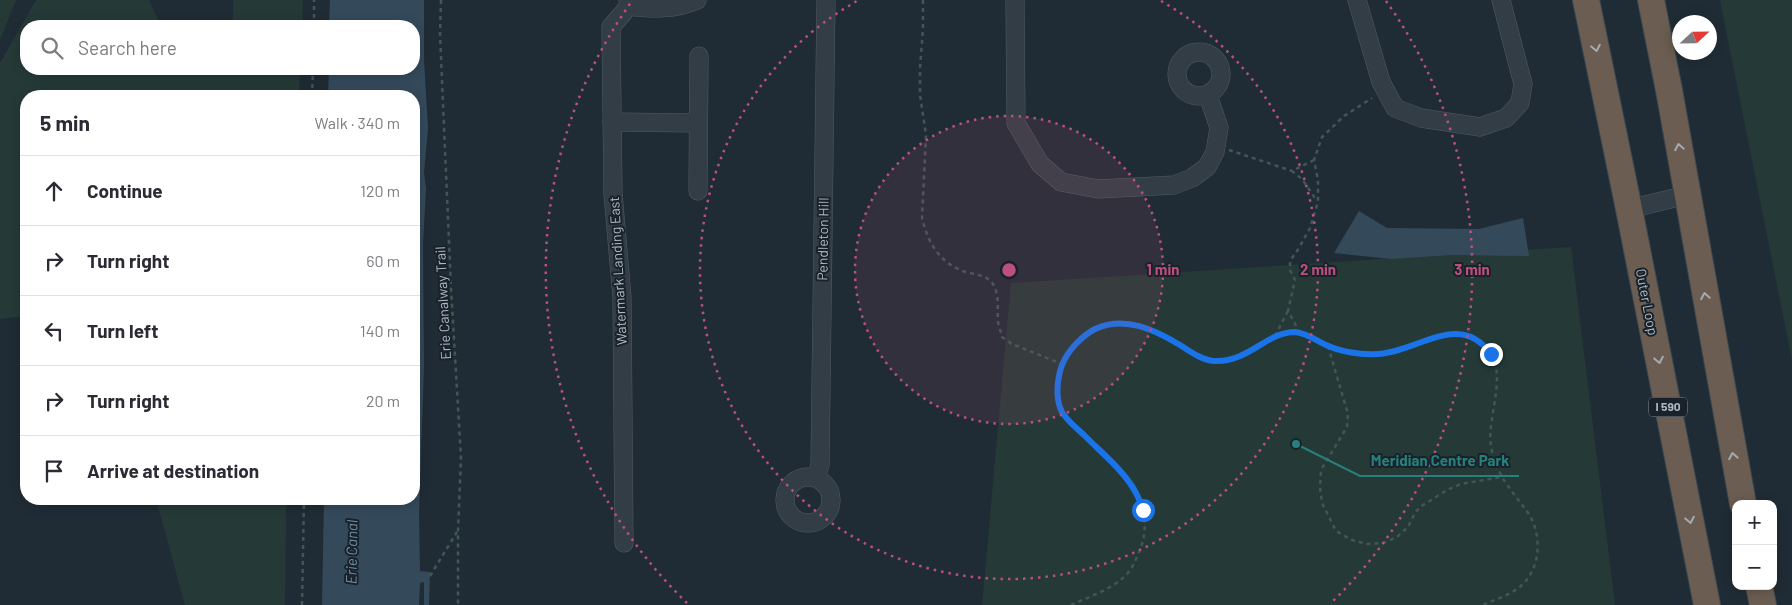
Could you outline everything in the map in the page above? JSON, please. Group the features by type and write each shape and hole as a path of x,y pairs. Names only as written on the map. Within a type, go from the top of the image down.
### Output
{"highway":[{"name":"Outer Loop","path":"1586,0 1629,209 1706,605"},
{"path":"1651,0 1669,90 1742,500"},
{"path":"1660,0 1669,90"},
{"path":"1760,590 1763,605"}],"street":[{"path":"628,3 657,9 697,0"},
{"name":"Pendleton Hill","path":"816,478 820,465 826,0"},
{"path":"1015,0 1016,123 1040,164 1061,182 1098,189 1174,185 1192,178 1207,167 1215,152 1219,128 1208,95"},
{"path":"1357,0 1380,82 1395,108 1421,118 1480,127 1506,118 1520,103 1523,84 1501,0"},
{"name":"Watermark Landing East","path":"624,543 622,297 613,194 611,27 628,3"},
{"path":"698,191 699,56"},
{"path":"612,122 698,123"},
{"path":"1629,209 1687,196"}],"path":[{"path":"314,0 314,20"},
{"name":"Erie Canalway Trail","path":"441,0 440,34 461,458 458,531 458,605"},
{"path":"923,0 920,95 926,136 922,218 924,228 936,253 948,264 963,271 986,277 992,282 998,306 998,322 1002,337 1018,346 1063,364"},
{"path":"312,90 313,75"},
{"path":"1275,337 1288,311 1295,280 1290,270 1290,261 1300,248 1310,228 1318,202 1318,180 1314,160 1322,137 1344,116 1372,98"},
{"path":"1216,146 1292,171 1302,179 1318,202"},
{"path":"1292,171 1314,160"},
{"path":"1288,311 1300,333"},
{"path":"1071,605 1101,591 1124,577 1133,565 1144,538 1143,510 1136,492 1107,458 1067,419 1058,402 1063,364 1072,349 1087,334 1100,327 1114,324 1134,325 1150,329 1196,355 1212,361 1227,361 1237,358 1284,334 1300,333 1328,346 1359,354 1378,354 1408,348 1449,333 1470,335 1484,344 1491,354 1496,368 1496,391 1490,442 1494,459 1502,477 1529,514 1538,537 1536,561 1530,575 1518,588 1483,605"},
{"path":"1328,346 1348,414 1347,427 1321,470 1320,487 1322,503 1336,531 1352,540 1368,544 1383,543 1397,537 1408,527 1420,507 1447,490 1461,484 1502,477"},
{"path":"302,605 304,505"},
{"path":"430,576 458,531"}],"green space":[{"path":"0,0 16,0 0,40"},
{"path":"36,0 149,0 158,20 25,20"},
{"path":"233,0 303,0 302,20 233,20"},
{"path":"1720,0 1792,0 1792,360"},
{"path":"20,28 20,75 300,75 299,90 20,90 20,317 0,319 0,63"},
{"path":"1571,247 1615,605 982,605 1011,283"},
{"path":"158,505 286,505 285,605 185,605"}],"water":[{"path":"330,0 424,0 424,60 428,128 424,173 426,188 423,244 424,368 420,485 420,90 328,90 329,75 420,75 420,20 329,20"},
{"path":"1359,211 1387,228 1479,229 1523,218 1529,256 1452,255 1391,259 1334,253"},
{"name":"Erie Canal","path":"324,505 419,505 420,571 430,572 429,605 424,605 424,582 420,583 419,605 322,605"}],"place":[{"name":"Meridian Centre Park","path":"1296,444"}],"route":[{"path":"1143,510 1136,492 1107,458 1067,419 1058,402 1063,364 1079,341 1100,327 1124,324 1150,329 1196,355 1212,361 1227,361 1237,358 1275,337 1294,332 1304,334 1328,346 1359,354 1378,354 1408,348 1449,333 1470,335 1484,344 1491,354"}]}
